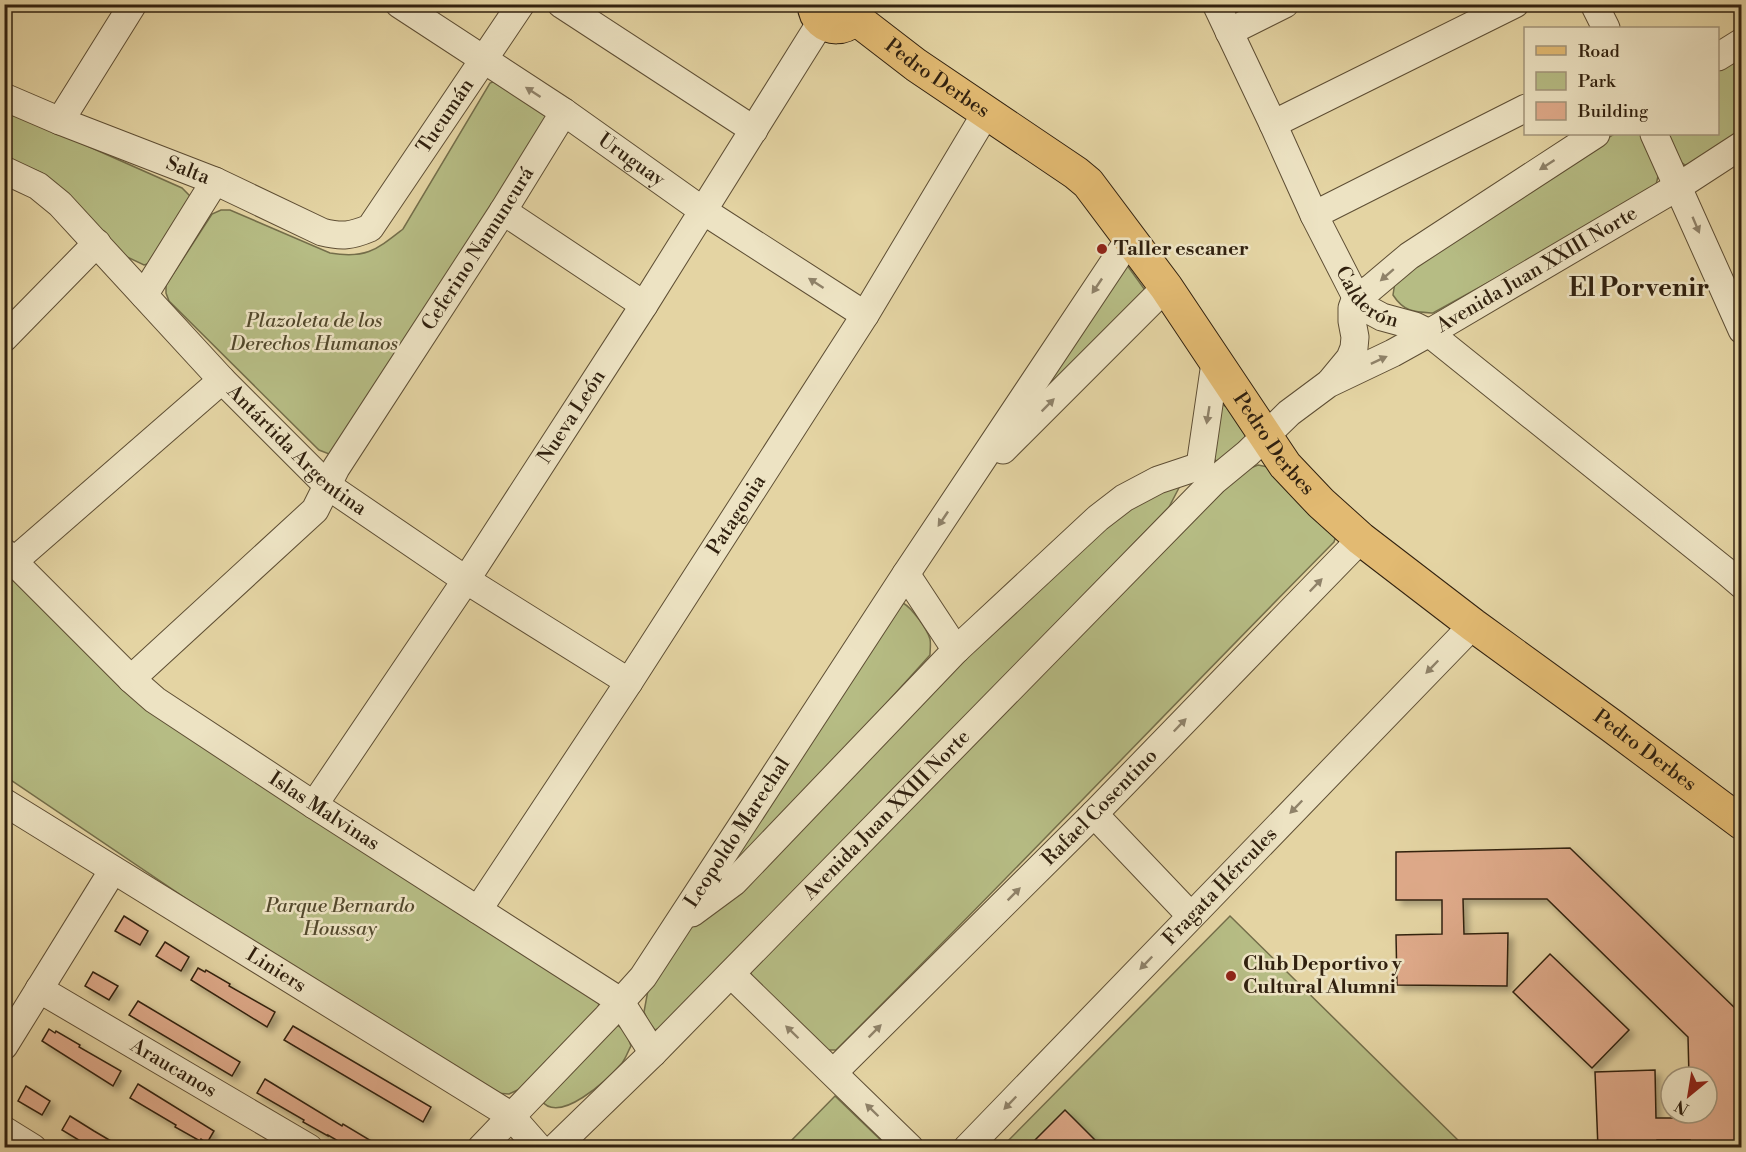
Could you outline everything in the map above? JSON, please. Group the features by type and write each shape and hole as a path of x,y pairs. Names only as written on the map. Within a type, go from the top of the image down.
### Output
{"main road":[{"path":"817,13 830,27 840,27 849,24 857,11"},
{"name":"Pedro Derbes","path":"857,11 916,65 1076,172 1088,183 1166,287 1285,465 1360,539 1742,823"}],"street":[{"path":"60,121 134,4"},
{"name":"Uruguay","path":"399,4 564,112 702,210 865,315"},
{"name":"Tucumán","path":"370,228 521,4"},
{"path":"561,4 754,130"},
{"name":"Calderón","path":"1216,4 1314,215 1356,297 1369,310 1382,317 1415,326 1429,333 1742,585"},
{"path":"1229,32 1285,4"},
{"path":"1273,124 1515,4"},
{"path":"1594,4 1605,27"},
{"name":"Nueva León","path":"314,805 466,580 644,305 754,130 817,13"},
{"path":"1719,56 1742,42"},
{"name":"Salta","path":"4,97 215,181 322,232 340,236 370,228"},
{"path":"1314,215 1524,109"},
{"name":"Ceferino Namuncurá","path":"131,679 315,510 342,458 503,211 564,112"},
{"name":"Patagonia","path":"478,910 629,682 865,315 986,113"},
{"path":"1356,297 1371,288 1409,256 1594,135"},
{"path":"1654,135 1742,330"},
{"name":"Avenida Juan XXIII Norte","path":"555,1148 731,974 1207,474 1248,453 1289,413 1328,384 1429,333 1679,186 1742,145"},
{"name":"Antártida Argentina","path":"4,170 38,186 60,204 222,380 328,486 466,580 629,682"},
{"path":"144,295 215,181"},
{"path":"503,211 644,305"},
{"name":"Leopoldo Marechal","path":"481,1148 643,977 906,574 1130,238"},
{"path":"4,338 97,243"},
{"name":"Leopoldo Marechal","path":"962,491 1166,287"},
{"name":"Avenida Juan XXIII Norte","path":"1328,384 1350,358 1354,348 1352,308 1356,297"},
{"path":"1207,474 1215,363"},
{"path":"9,557 222,380"},
{"name":"Avenida Juan XXIII Norte","path":"678,923 735,882 956,650 1098,518 1124,498 1158,480 1207,474"},
{"name":"Rafael Cosentino","path":"834,1072 1094,814 1360,539"},
{"name":"Islas Malvinas","path":"9,557 155,700 620,1001 652,1053"},
{"path":"906,574 956,650"},
{"name":"Fragata Hércules","path":"967,1148 1473,625"},
{"name":"Liniers","path":"4,802 510,1116 539,1148"},
{"path":"1094,814 1191,916"},
{"path":"4,1046 113,870"},
{"path":"731,974 910,1148"},
{"name":"Araucanos","path":"39,988 309,1148"},
{"path":"4,1130 33,1148"}],"green space":[{"path":"1741,50 1741,131 1693,163 1685,165 1677,159 1664,135 1719,135 1719,65"},
{"name":"Plazoleta de los Derechos Humanos","path":"498,80 546,112 546,123 337,448 329,454 319,450 169,301 166,285 212,214 221,210 230,210 330,253 362,254 378,247 403,229 490,83"},
{"path":"4,109 182,188 190,196 190,208 161,260 144,265 127,257 42,173 5,157"},
{"path":"1612,135 1640,135 1659,172 1656,185 1650,193 1433,313 1405,308 1393,295 1395,282 1407,268"},
{"path":"1124,261 1145,290 1040,395"},
{"path":"1223,405 1227,407 1246,435 1216,461 1213,457 1220,407"},
{"path":"1258,465 1268,467 1336,536 1334,542 899,987 836,1050 827,1050 757,983 751,974 751,968 1231,483 1248,469"},
{"path":"1182,482 1169,507 859,827 795,889 672,1021 655,1030 644,1012 648,990 686,929 924,691 1110,518"},
{"name":"Parque Bernardo Houssay","path":"4,566 143,707 591,993 599,1003 597,1014 522,1088 509,1094 495,1093 305,979 5,776"},
{"path":"903,603 923,625 930,641 930,655 732,874 724,867"},
{"name":"Club Deportivo y Cultural Alumni","path":"1230,916 1465,1147 1001,1148"},
{"path":"615,1023 626,1032 631,1046 623,1061 595,1089 583,1097 571,1104 549,1107 541,1100"},
{"path":"835,1096 888,1147 785,1147"}],"building":[{"path":"1570,848 1739,1012 1740,1148 1690,1148 1690,1140 1657,1140 1657,1148 1598,1148 1595,1072 1655,1070 1656,1118 1659,1118 1659,1125 1719,1125 1719,1065 1689,1065 1688,1037 1547,899 1463,899 1464,934 1508,933 1507,986 1397,985 1396,935 1442,934 1442,900 1396,900 1396,852"},
{"path":"124,916 148,931 140,945 115,931"},
{"path":"165,942 189,957 181,971 156,956"},
{"path":"1550,954 1629,1030 1592,1068 1513,992"},
{"path":"198,968 205,972 206,970 275,1012 267,1027 191,980"},
{"path":"93,972 118,986 109,1000 85,986"},
{"path":"138,1001 240,1062 232,1076 129,1015"},
{"path":"293,1026 431,1107 423,1122 284,1040"},
{"path":"49,1029 121,1071 113,1086 42,1041"},
{"path":"265,1079 383,1148 350,1148 303,1122 304,1120 257,1093"},
{"path":"138,1084 214,1131 207,1143 175,1127 176,1125 130,1098"},
{"path":"26,1086 50,1101 42,1115 18,1101"},
{"path":"1065,1110 1103,1148 1027,1148"},
{"path":"70,1116 123,1148 92,1148 62,1130"}],"place":[{"name":"Taller escaner","path":"1102,249"},
{"name":"Club Deportivo y Cultural Alumni","path":"1231,976"}],"district":[{"name":"El Porvenir","path":"1639,288"}]}
